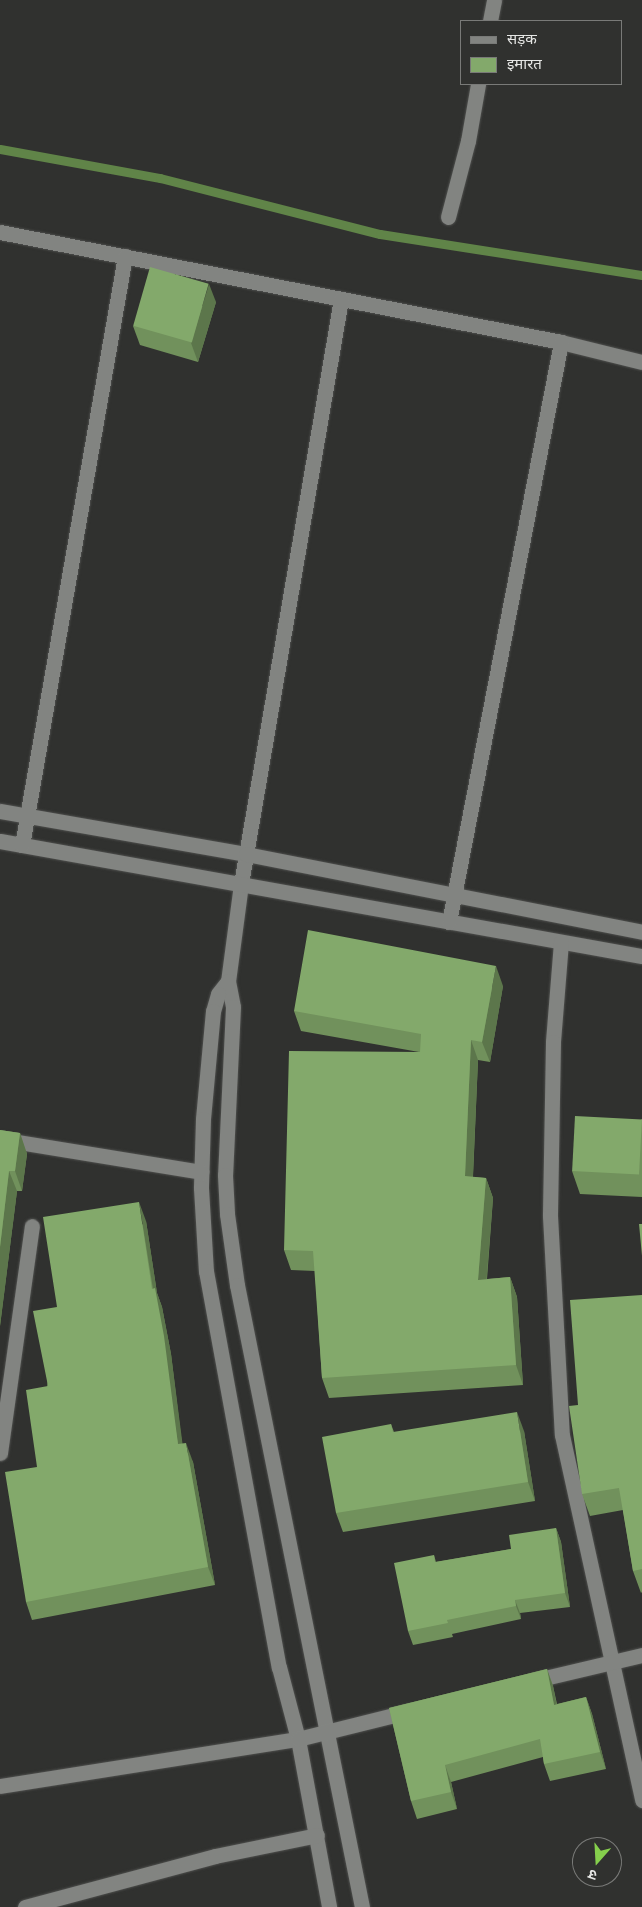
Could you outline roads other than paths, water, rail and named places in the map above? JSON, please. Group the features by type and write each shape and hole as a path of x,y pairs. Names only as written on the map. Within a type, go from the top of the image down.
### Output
{"street":[{"path":"490,20 494,0"},
{"path":"448,217 468,141 478,85"},
{"path":"0,232 561,342 642,362"},
{"path":"22,845 125,256"},
{"path":"341,299 241,884 228,980 233,1007 225,1138 227,1214 237,1285 329,1731 362,1907"},
{"path":"449,922 561,342"},
{"path":"0,810 454,893 642,932"},
{"path":"0,841 642,956"},
{"path":"561,942 553,1042 550,1216 562,1435 642,1800"},
{"path":"228,980 218,994 213,1011 201,1172 206,1271 280,1667 298,1739 329,1907"},
{"path":"0,1139 201,1172"},
{"path":"0,1454 32,1226"},
{"path":"518,1685 642,1654"},
{"path":"0,1786 298,1739 423,1708"},
{"path":"25,1907 215,1856 317,1835"}],"waterway":[{"path":"0,149 160,178 380,234 642,275"}]}
